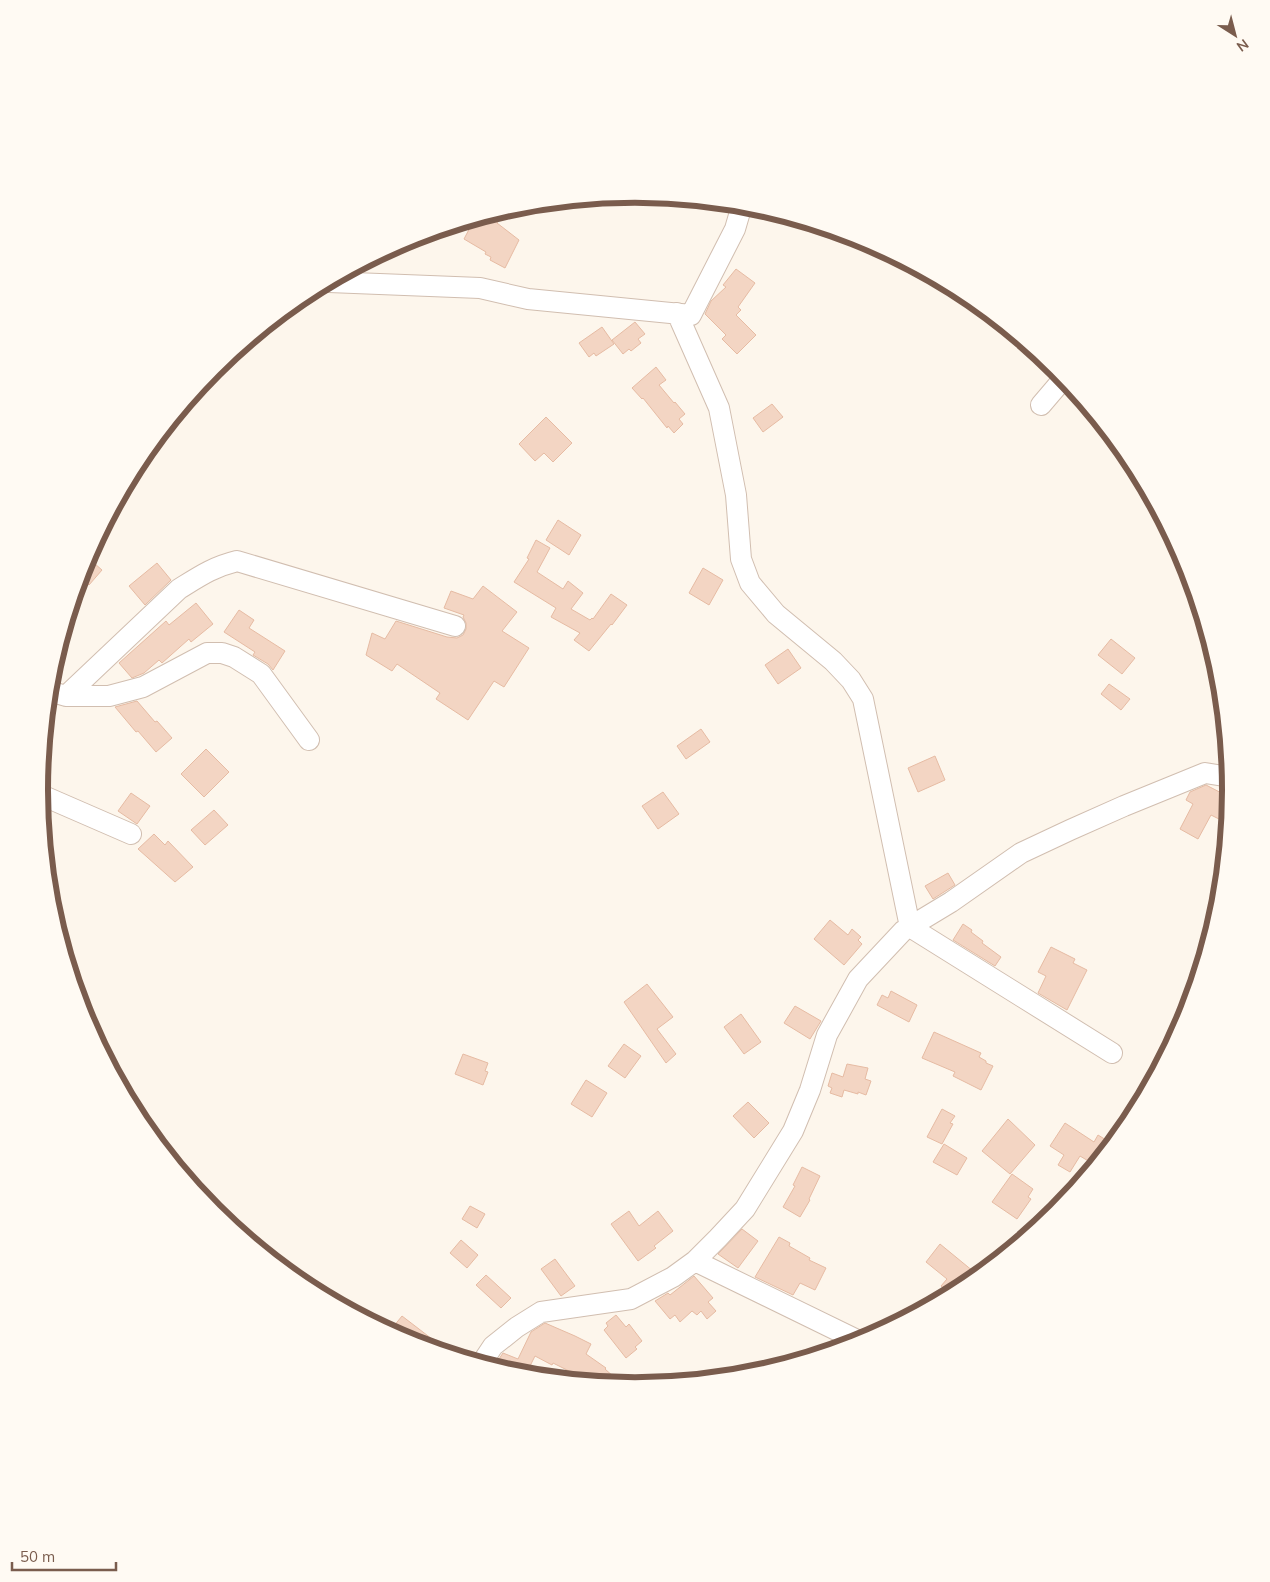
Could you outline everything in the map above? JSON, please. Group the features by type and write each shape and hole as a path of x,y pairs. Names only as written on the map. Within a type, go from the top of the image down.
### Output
{"street":[{"path":"340,282 480,288 528,299 692,314 735,229 740,213"},
{"path":"677,313 719,408 736,495 741,559 750,583 776,614 833,661 851,680 863,699 910,927 1112,1053"},
{"path":"1041,405 1058,385"},
{"path":"57,693 179,590 219,565 237,561 455,626"},
{"path":"57,693 109,696 143,687 207,653 222,652 234,657 261,674 309,740"},
{"path":"485,1358 493,1346 517,1327 541,1312 631,1299 673,1276 695,1261 745,1210 793,1131 810,1090 827,1035 858,979 903,931 951,902 1021,853 1124,806 1205,773 1222,776"},
{"path":"48,798 132,834"},
{"path":"695,1261 851,1337"}],"building":[{"path":"498,220 497,223 519,240 505,268 490,260 491,257 485,254 486,252 464,239 470,228"},
{"path":"736,269 755,283 738,307 741,310 736,315 756,335 737,354 722,339 726,335 705,314 711,301 726,287 723,285"},
{"path":"635,322 645,334 638,339 641,343 631,351 629,349 623,354 612,340"},
{"path":"602,327 614,344 596,356 594,353 589,357 579,343"},
{"path":"656,367 666,380 659,385 685,414 679,419 683,424 674,433 668,426 667,428 643,398 632,388"},
{"path":"772,404 783,417 763,432 753,418"},
{"path":"546,417 572,443 553,462 544,453 535,461 519,444"},
{"path":"558,520 581,535 569,555 546,540"},
{"path":"536,540 550,548 537,572 563,589 568,581 583,593 571,609 590,620 593,619 611,594 627,605 589,651 574,640 580,633 551,617 556,608 514,582 529,559 527,558"},
{"path":"94,563 102,570 89,585 86,582"},
{"path":"157,563 171,580 145,605 129,586"},
{"path":"703,568 723,580 709,605 689,593"},
{"path":"483,586 517,612 502,631 529,648 504,687 494,681 468,720 436,699 440,693 397,664 392,671 366,655 372,633 385,639 396,621 447,637 457,638 463,635 466,629 464,615 444,608 451,591 473,599"},
{"path":"196,603 213,624 191,642 189,639 162,663 159,660 144,673 132,678 119,663 166,621 169,625"},
{"path":"239,610 254,620 249,628 285,651 273,670 268,664 253,655 255,652 224,632"},
{"path":"1111,639 1135,658 1122,674 1098,655"},
{"path":"788,649 801,668 778,684 765,665"},
{"path":"1109,684 1130,699 1121,710 1101,694"},
{"path":"137,701 172,738 156,752 115,707"},
{"path":"701,729 710,742 686,759 677,746"},
{"path":"206,749 229,772 204,797 181,774"},
{"path":"935,756 945,780 918,792 908,768"},
{"path":"1206,785 1222,793 1221,820 1211,815 1198,839 1180,829 1193,804 1186,800 1190,792"},
{"path":"663,792 679,814 658,829 642,806"},
{"path":"131,793 150,806 137,824 118,811"},
{"path":"214,810 228,825 205,845 191,830"},
{"path":"154,834 165,845 168,841 193,867 175,882 138,849"},
{"path":"948,873 955,885 933,899 925,886"},
{"path":"830,920 848,935 852,929 861,937 858,940 862,944 844,965 814,939"},
{"path":"963,924 983,941 982,943 1001,957 995,966 953,940"},
{"path":"1051,947 1075,959 1073,963 1087,970 1067,1010 1038,993 1046,976 1038,972"},
{"path":"647,984 673,1017 657,1029 676,1054 666,1063 624,1002"},
{"path":"891,991 917,1005 909,1022 877,1005 882,995 888,998"},
{"path":"795,1006 821,1021 810,1039 784,1023"},
{"path":"741,1014 761,1042 744,1054 724,1027"},
{"path":"934,1032 981,1053 979,1057 993,1066 981,1090 953,1076 955,1072 922,1058"},
{"path":"624,1044 641,1056 625,1078 608,1066"},
{"path":"463,1054 488,1063 485,1071 488,1072 483,1085 455,1074"},
{"path":"847,1064 868,1068 865,1079 871,1081 866,1095 844,1090 842,1097 830,1093 832,1088 828,1086 832,1073 843,1077"},
{"path":"586,1080 607,1093 592,1117 571,1104"},
{"path":"748,1102 769,1123 754,1138 733,1116"},
{"path":"942,1109 955,1116 950,1123 953,1124 942,1144 927,1137"},
{"path":"1008,1119 1035,1145 1010,1174 982,1151"},
{"path":"1065,1123 1094,1142 1098,1135 1107,1140 1090,1162 1080,1156 1070,1172 1058,1165 1064,1155 1050,1146"},
{"path":"944,1144 967,1158 957,1175 933,1162"},
{"path":"802,1167 820,1176 810,1200 800,1217 783,1207 795,1186 793,1185"},
{"path":"1012,1174 1033,1189 1028,1197 1031,1199 1017,1219 992,1202"},
{"path":"470,1206 485,1214 477,1228 462,1219"},
{"path":"629,1211 639,1226 658,1211 673,1231 654,1246 656,1248 638,1261 611,1224"},
{"path":"742,1229 758,1241 738,1268 718,1254"},
{"path":"779,1237 790,1243 789,1246 810,1258 809,1260 826,1268 815,1290 800,1283 793,1295 755,1277"},
{"path":"461,1240 478,1255 467,1268 450,1253"},
{"path":"940,1244 973,1271 945,1290 941,1286 947,1279 926,1262"},
{"path":"555,1259 575,1286 561,1296 541,1269"},
{"path":"486,1275 511,1298 501,1308 476,1285"},
{"path":"694,1276 713,1298 708,1302 716,1311 707,1319 701,1311 697,1315 692,1311 680,1322 675,1315 670,1319 655,1301 668,1293 670,1295"},
{"path":"616,1315 626,1327 629,1324 642,1341 635,1347 637,1349 626,1358 604,1330 608,1326 606,1323"},
{"path":"402,1316 432,1339 430,1341 394,1326"},
{"path":"545,1323 591,1344 586,1354 606,1368 614,1377 577,1375 535,1356 529,1368 497,1361 503,1353 518,1359 531,1332"}]}
